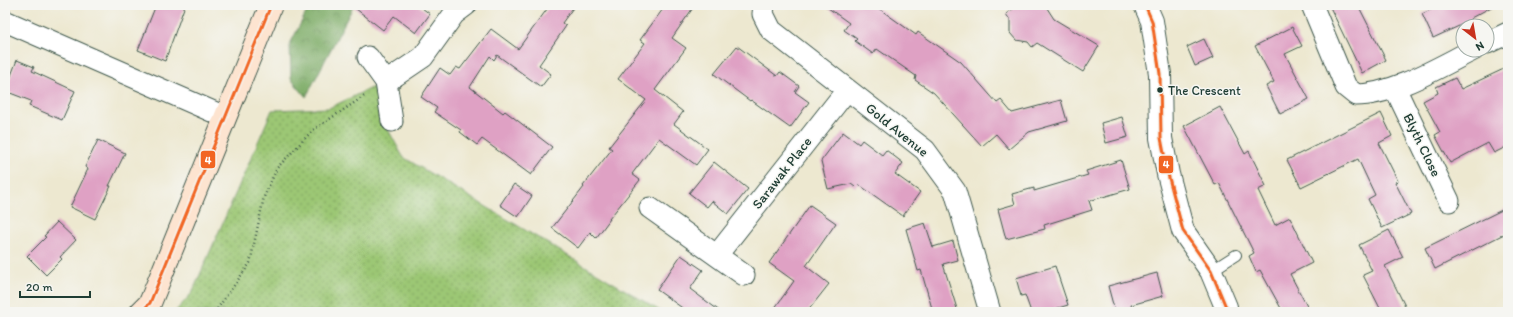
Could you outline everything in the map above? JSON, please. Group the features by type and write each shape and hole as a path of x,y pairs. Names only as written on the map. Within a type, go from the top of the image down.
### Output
{"main road":[{"path":"141,312 150,303 271,5"}],"street":[{"path":"8,5 5,21 225,117"},
{"path":"386,82 422,57 454,14 466,5"},
{"name":"Gold Avenue","path":"764,5 763,14 771,30 926,150 955,191 990,312"},
{"path":"1145,5 1152,21 1160,74 1161,138 1168,174 1183,231 1211,271 1226,307 1226,312"},
{"path":"1312,5 1346,87 1356,96 1369,96 1395,88 1457,58"},
{"path":"1495,39 1508,33"},
{"path":"368,57 386,82 392,121"},
{"name":"Blyth Close","path":"1395,88 1449,201"},
{"name":"Sarawak Place","path":"717,255 847,90"},
{"path":"650,208 744,275"}],"lane":[{"path":"1211,271 1236,255"}],"path":[{"path":"215,312 250,263 264,197 277,168 312,130 386,82"}],"green space":[{"path":"310,5 354,5 306,97 291,79 290,44"},
{"path":"373,87 384,122 403,157 662,312 175,312 192,293 272,110 329,108"}],"building":[{"path":"156,5 185,5 165,61 138,50"},
{"path":"351,5 418,5 430,14 416,33 394,16 383,30"},
{"path":"550,5 575,5 562,23 566,26 539,65 551,74 541,87 497,55 494,60 490,56 470,87 503,113 505,111 552,147 531,175 482,139 477,145 460,132 461,130 434,112 437,108 421,97 440,68 450,75 456,67 460,69 491,29 518,49"},
{"path":"666,5 695,5 672,38 686,48 655,90 683,112 674,124 708,149 696,165 659,138 632,174 640,180 596,238 590,232 578,248 552,228 612,149 609,147 646,100 618,79 645,43 640,40"},
{"path":"824,5 874,5 916,35 918,32 961,62 997,103 1001,100 1012,113 1061,100 1067,121 1029,132 1009,149 996,134 982,146 934,93 915,80 916,76 877,49 873,54 855,41 857,39 844,30 849,23"},
{"path":"1018,5 1045,5 1054,19 1099,46 1083,72 1037,43 1032,47 1028,42 1016,40 1010,33 1010,20 1006,14"},
{"path":"1329,5 1358,5 1386,60 1362,73"},
{"path":"1441,5 1495,5 1471,18 1455,18 1455,28 1433,38 1422,14"},
{"path":"1292,27 1302,46 1285,54 1309,99 1280,114 1266,86 1274,82 1255,46"},
{"path":"1204,39 1213,58 1195,66 1187,47"},
{"path":"737,46 777,76 780,72 799,86 795,92 809,102 790,128 714,74"},
{"path":"17,60 34,67 32,71 75,91 62,120 29,106 31,101 5,91"},
{"path":"1508,67 1508,146 1494,153 1488,143 1450,163 1435,135 1440,132 1423,101 1438,93 1436,87 1455,78 1461,89"},
{"path":"1220,107 1245,154 1249,151 1266,186 1258,190 1275,225 1290,217 1312,263 1290,274 1310,312 1283,312 1260,270 1256,272 1249,256 1254,253 1219,183 1215,185 1184,126"},
{"path":"1381,113 1392,136 1379,143 1398,181 1395,182 1411,214 1382,228 1368,199 1375,195 1358,159 1301,187 1287,160"},
{"path":"1122,117 1128,137 1106,143 1101,123"},
{"path":"843,132 859,144 862,140 882,155 886,150 903,163 895,174 920,192 903,216 858,184 855,187 851,184 828,189 821,161"},
{"path":"98,140 125,153 95,219 70,207 88,169 85,167"},
{"path":"1121,160 1130,189 1089,201 1092,210 1044,225 1045,229 1006,239 998,209 1015,204 1012,194 1034,188 1034,191 1088,175 1086,171"},
{"path":"714,162 748,189 728,214 712,201 707,207 689,193"},
{"path":"514,184 532,196 518,217 500,205"},
{"path":"810,205 836,223 806,266 829,284 807,312 772,312 794,281 769,263"},
{"path":"1508,207 1508,232 1435,269 1425,248"},
{"path":"57,222 76,240 60,257 62,259 46,275 27,256 46,237 44,236"},
{"path":"925,223 933,247 953,241 958,260 943,264 958,312 933,312 921,270 918,271 906,229"},
{"path":"1389,230 1403,257 1385,266 1408,312 1382,312 1363,275 1372,271 1359,245"},
{"path":"681,255 703,270 690,289 721,312 688,312 657,290"},
{"path":"1055,266 1068,305 1045,312 1031,312 1025,295 1021,296 1016,278"},
{"path":"1157,273 1163,296 1131,305 1133,312 1115,312 1108,286"}],"transit line":[{"name":"4","path":"141,312 150,303 271,5"},
{"name":"4","path":"1145,5 1152,21 1160,74 1161,138 1168,174 1183,231 1211,271 1226,307 1226,312"}],"place":[{"name":"The Crescent","path":"1160,90"}]}
